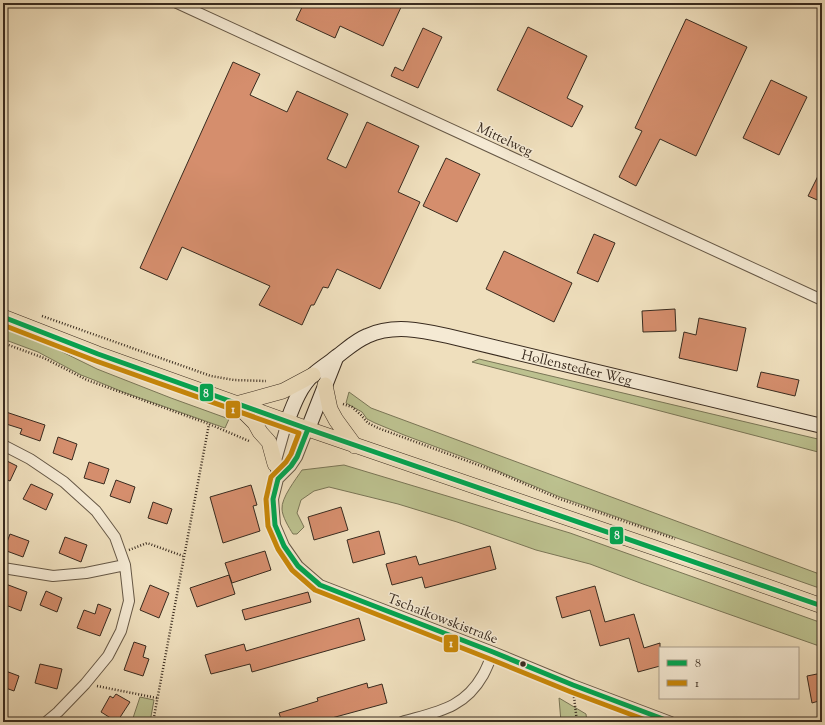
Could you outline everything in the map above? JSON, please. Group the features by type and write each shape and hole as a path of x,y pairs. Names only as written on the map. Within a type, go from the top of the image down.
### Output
{"main road":[{"path":"3,317 98,354 355,446 730,573 822,606"},
{"name":"Hollenstedter Weg","path":"287,422 303,386 313,375 350,346 366,337 379,332 401,329 425,331 822,426"},
{"path":"308,429 336,358"},
{"path":"236,404 283,392 313,375"},
{"path":"325,385 330,409 355,446"},
{"path":"236,404 255,423 260,432 269,442 275,464"}],"street":[{"name":"Mittelweg","path":"177,3 822,300"},
{"name":"Tschaikowskistraße","path":"287,422 275,464 278,479 273,499 275,525 284,546 298,566 320,585 493,652 573,686 670,722"},
{"name":"Tschaikowskistraße","path":"278,479 297,457 308,429"},
{"path":"3,445 64,482 96,511 115,537 122,553 125,565 129,601 121,631 108,656 85,684 58,712 46,722"},
{"path":"3,568 54,576 86,573 125,565"},
{"path":"402,722 438,712 457,703 478,682 493,652"}],"path":[{"path":"40,316 211,376 234,380 272,381"},
{"path":"3,343 44,358 87,380 209,424 253,443"},
{"path":"330,409 337,405 344,404 352,407 368,423 378,428 497,472 560,499 676,539"},
{"path":"153,722 209,424"},
{"path":"122,553 147,543 183,556"},
{"path":"85,684 157,698"},
{"path":"573,686 577,722"}],"green space":[{"path":"3,326 38,340 97,369 229,419 225,428 123,392 81,375 38,352 3,339"},
{"path":"479,359 822,440 822,453 472,362"},
{"path":"349,392 371,408 822,575 822,589 560,497 479,463 375,423 367,419 362,412 346,403"},
{"path":"344,465 570,533 822,623 822,647 590,564 536,550 457,522 398,504 329,487 314,491 301,500 297,513 304,527 297,534 293,534 283,515 282,505 289,489 302,470"},
{"path":"140,697 154,700 150,722 130,722 133,718"},
{"path":"559,698 586,714 587,722 561,722"}],"building":[{"path":"304,3 403,3 383,46 340,26 335,38 296,20"},
{"path":"686,19 747,47 696,156 660,139 636,186 619,177 642,131 635,128"},
{"path":"528,27 587,56 567,98 583,106 572,127 497,90"},
{"path":"423,28 442,37 418,88 391,76 395,67 403,71"},
{"path":"233,62 260,74 250,95 287,112 297,91 348,114 327,159 346,168 367,122 419,146 398,192 420,202 380,289 337,269 328,288 323,287 314,305 311,305 302,325 259,305 270,286 182,247 167,280 140,268"},
{"path":"771,80 807,97 779,155 743,138"},
{"path":"446,158 480,174 457,222 423,206"},
{"path":"822,168 822,202 808,196"},
{"path":"594,234 615,243 598,282 577,273"},
{"path":"504,251 572,283 554,322 486,289"},
{"path":"675,309 676,331 643,332 642,311"},
{"path":"699,318 746,328 737,371 679,358 684,332 696,335"},
{"path":"761,372 799,380 795,396 757,387"},
{"path":"3,411 45,425 40,441 20,434 22,429 3,423"},
{"path":"58,437 77,444 72,460 53,453"},
{"path":"3,459 17,466 10,481 3,478"},
{"path":"89,462 109,469 104,484 84,478"},
{"path":"116,480 135,487 130,503 110,496"},
{"path":"31,484 53,494 46,510 23,499"},
{"path":"251,485 257,505 253,506 260,531 223,543 210,497"},
{"path":"153,502 172,509 167,524 148,518"},
{"path":"341,507 348,530 314,540 308,517"},
{"path":"379,531 385,554 353,563 347,540"},
{"path":"10,534 29,541 23,557 4,550"},
{"path":"65,537 87,545 81,562 59,553"},
{"path":"490,546 496,569 425,588 422,577 392,585 386,564 416,556 419,565"},
{"path":"265,551 271,570 232,583 225,563"},
{"path":"229,575 235,594 197,607 190,588"},
{"path":"3,583 27,592 21,611 3,604"},
{"path":"150,585 169,593 159,618 140,610"},
{"path":"595,586 605,622 634,614 644,648 660,643 659,666 638,672 629,638 600,646 590,610 562,618 556,597"},
{"path":"46,591 62,598 57,612 40,605"},
{"path":"308,592 311,602 245,620 242,610"},
{"path":"98,604 111,609 100,636 77,628 84,610 95,614"},
{"path":"359,618 365,640 252,672 250,664 211,674 205,655 244,644 246,651"},
{"path":"134,642 146,646 143,657 149,659 143,676 124,670"},
{"path":"40,664 62,669 57,689 35,683"},
{"path":"3,670 19,676 14,691 3,687"},
{"path":"822,673 822,700 812,703 807,676"},
{"path":"367,683 368,688 382,684 387,703 317,722 282,722 279,713 318,701 317,698"},
{"path":"116,694 130,702 117,722 101,712 110,696 113,698"}],"transit line":[{"name":"8","path":"3,317 98,354 308,429 822,606"},
{"name":"1","path":"3,325 96,361 299,433 291,454 286,462 271,477 266,499 268,526 278,549 292,570 315,590 571,692 651,722"},
{"name":"8","path":"308,429 297,457 291,466 278,479 273,499 275,525 284,546 298,566 320,585 671,722"}]}
